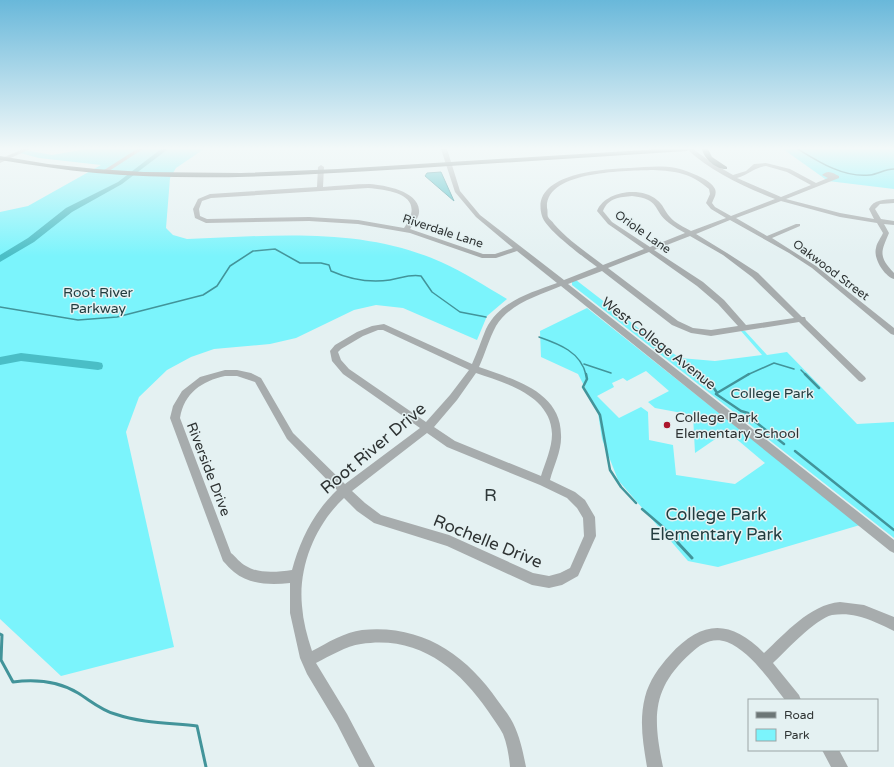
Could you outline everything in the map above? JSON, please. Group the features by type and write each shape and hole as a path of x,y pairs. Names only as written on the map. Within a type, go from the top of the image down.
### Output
{"street":[{"path":"320,185 320,189"},
{"name":"West College Avenue","path":"455,185 457,191 478,216 894,546"},
{"name":"Oakwood Street","path":"559,185 547,195 544,202 545,217 562,237 601,268"},
{"name":"Oakwood Street","path":"708,185 712,188 713,194 709,203 713,208 767,238 814,268 894,332"},
{"path":"752,185 764,191 816,210 843,216 894,223"},
{"path":"755,185 784,198"},
{"name":"Root River Drive","path":"367,767 342,718 308,660 295,600 297,576 306,544 320,519 332,503 345,491 427,429 455,397 474,368 490,328 507,307 522,299 816,185"},
{"name":"Riverdale Lane","path":"406,230 416,214 411,200 403,193 382,186 210,196 200,200 196,209 196,215 206,221 329,220 358,222 406,230 482,256 496,256 519,248"},
{"path":"764,191 770,198 767,204"},
{"name":"Oriole Lane","path":"690,233 664,216 657,203 649,197 634,194 621,196 604,202 600,206 602,215 619,230 700,284 721,302 744,328"},
{"path":"894,201 879,202 874,205 872,209 881,221 886,233 879,246 879,254 884,267 894,277"},
{"path":"767,238 798,225"},
{"path":"690,233 747,268 802,319 862,379"},
{"path":"601,268 675,323 691,330 711,333 802,319"},
{"name":"Rochelle Drive","path":"345,491 361,507 378,519 449,541 532,579 549,582 562,579 574,572 590,536 589,517 581,504 570,495 544,482 451,444 348,374 337,362 334,356 334,351 338,347 377,327 384,328 474,368"},
{"path":"474,368 525,388 536,395 550,412 556,429 557,439 544,482"},
{"name":"Riverside Drive","path":"297,576 276,579 255,576 241,570 227,557 175,418 178,404 186,393 210,376 224,373 249,375 258,380 290,436 345,491"},
{"path":"762,663 818,614 832,609 862,611 894,624"},
{"path":"655,767 648,721 657,683 668,668 689,646 704,636 721,634 731,637 742,644 753,652 793,699"},
{"path":"308,660 359,637 379,636 401,639 420,643 439,651 456,662 472,676 489,698 508,729 518,767"},
{"path":"831,751 840,767"}],"green space":[{"name":"Root River Parkway","path":"66,185 169,185 166,228 173,235 187,239 284,235 316,236 348,238 380,243 411,251 441,262 507,299 487,316 477,340 403,308 376,305 354,310 296,338 270,344 214,349 191,357 167,370 139,397 126,432 174,647 61,676 0,619 0,212 28,206"},
{"path":"859,185 894,185 894,189"},
{"name":"College Park","path":"576,280 659,344 680,358 715,361 762,355 741,331 745,331 767,355 787,352 857,424 894,422 894,538 572,285 572,281"},
{"name":"College Park Elementary Park","path":"587,308 860,525 718,567 688,561 618,480 602,439 598,413 578,374 541,357 540,331","holes":["646,371 669,391 648,402 655,408 693,415 695,453 727,431 765,463 735,484 676,475 673,445 649,440 648,412 641,407 619,418 597,396 614,387 612,383 623,378 627,381"]}],"shaded area":[{"path":"435,185 447,185 454,201"}],"waterway":[{"path":"0,259 31,240 69,210 117,185"},
{"path":"0,307 78,320 117,317 203,295 217,286 230,266 253,251 275,249 300,263 321,263 329,265 331,271 360,280 382,281 409,276 421,276 432,292 460,312 486,317"},
{"path":"539,337 568,350 579,360 586,375"},
{"path":"0,361 21,357 98,366"},
{"path":"748,374 774,363 794,369"},
{"path":"584,364 611,373"},
{"path":"690,370 697,375"},
{"path":"801,370 819,388"},
{"path":"586,374 587,379 583,387 600,415 610,470 621,487 636,503"},
{"path":"695,374 714,388 717,393"},
{"path":"717,393 748,374"},
{"path":"717,393 716,394 741,411 748,413 753,420 784,444"},
{"path":"795,451 894,530"},
{"path":"642,509 663,527 679,544"},
{"path":"678,543 692,558"},
{"path":"0,634 2,635 1,660 13,682 38,681 55,683 78,693 105,710 125,717 145,721 197,726 206,767"}],"place":[{"name":"College Park Elementary School","path":"667,425"}],"district":[{"name":"R","path":"491,495"}]}
